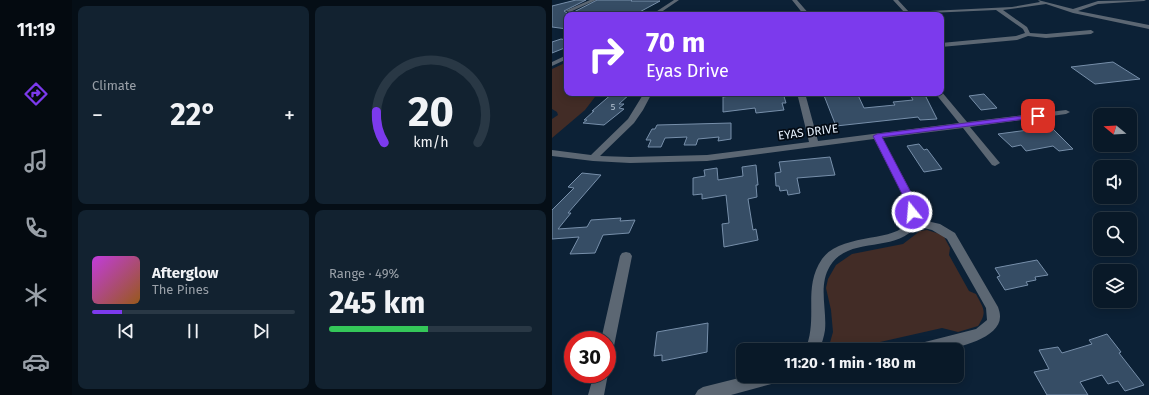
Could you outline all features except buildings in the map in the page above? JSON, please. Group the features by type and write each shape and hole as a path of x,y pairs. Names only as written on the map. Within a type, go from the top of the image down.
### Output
{"street":[{"path":"568,11 594,0"},
{"path":"659,12 677,0"},
{"path":"794,0 804,12"},
{"path":"895,0 907,12"},
{"path":"1038,0 1073,11 1149,27"},
{"path":"1073,11 1080,6 1092,4 1144,0"},
{"path":"926,12 1028,6 1046,3"},
{"path":"997,8 1026,28 1028,34"},
{"path":"944,45 1017,38 1028,34 1046,36 1091,32"},
{"path":"552,64 564,58"},
{"path":"593,158 631,121 646,96"},
{"path":"802,96 814,144"},
{"path":"941,96 995,163"},
{"name":"EYAS DRIVE","path":"552,153 593,158 657,161 707,158 1066,112"},
{"path":"815,343 818,334 820,319 817,301 817,284 826,263 831,257 848,246 899,236 910,226 913,221 912,204 877,136"},
{"path":"913,221 943,230 956,242 992,307 994,317 992,323 980,334 944,343"},
{"path":"610,331 626,256"},
{"path":"596,395 599,383"},
{"path":"702,395 748,383"}],"shaded area":[{"path":"564,63 564,96 596,96 585,110 552,138 552,119 558,115 557,112 552,109 552,69"},
{"path":"927,230 943,235 950,248 949,255 969,291 976,294 982,306 984,313 978,326 958,332 942,328 879,343 830,343 833,332 831,310 826,288 828,279 836,265 852,254 903,244 920,231"}],"route":[{"path":"912,212 912,204 877,136 1038,116"}]}
